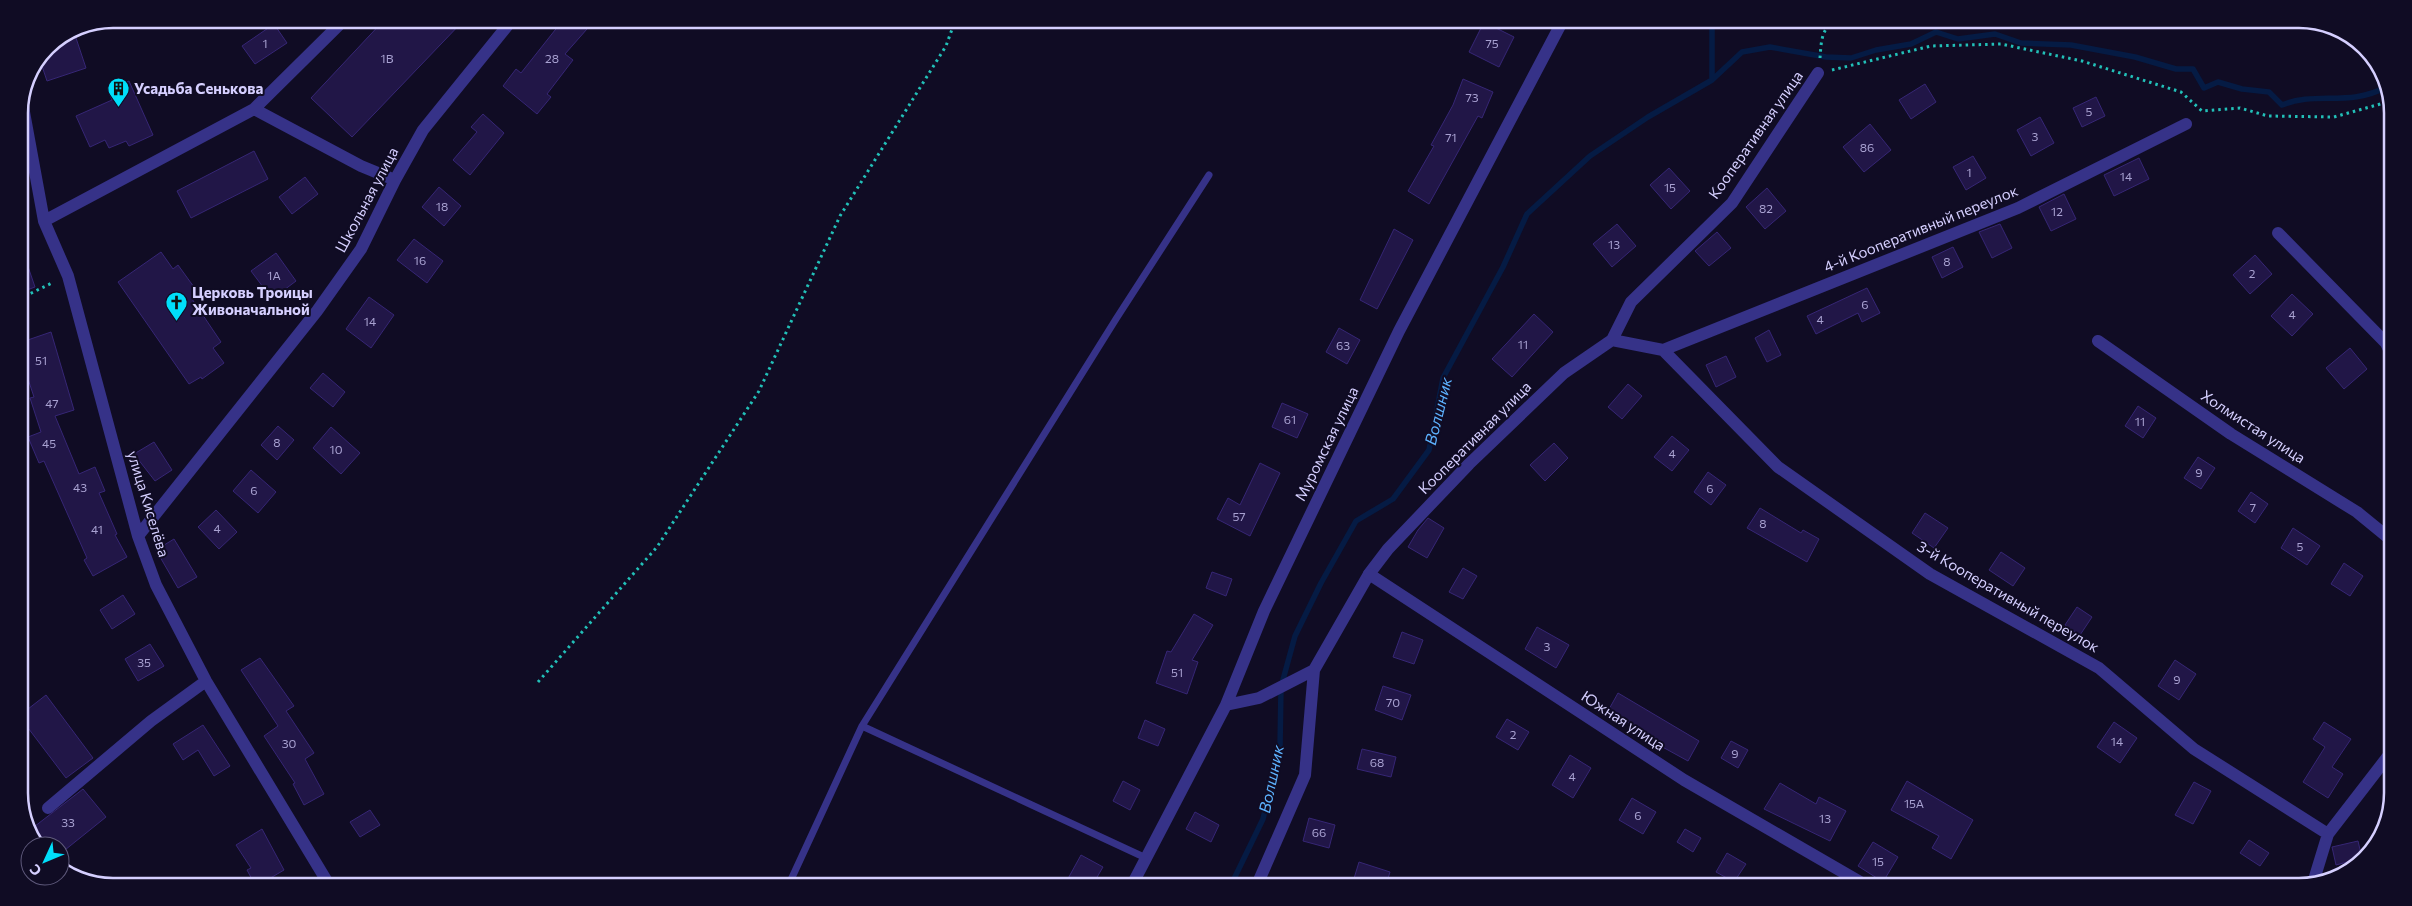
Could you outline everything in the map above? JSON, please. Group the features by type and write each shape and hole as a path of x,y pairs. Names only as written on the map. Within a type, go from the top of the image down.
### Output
{"street":[{"path":"44,221 254,109 336,28"},
{"name":"Школьная улица","path":"138,536 318,311 362,249 395,180 422,130 505,28"},
{"name":"Муромская улица","path":"1136,878 1226,705 1264,611 1399,331 1559,28"},
{"name":"Кооперативная улица","path":"1260,878 1305,775 1314,670 1369,574 1388,549 1469,464 1564,372 1612,340 1632,302 1732,203 1818,73"},
{"path":"254,109 361,166 395,180"},
{"name":"4-й Кооперативный переулок","path":"1663,350 2018,208 2186,124"},
{"name":"улица Киселёва","path":"28,134 44,221 68,276 138,536 156,585 206,681 325,878"},
{"path":"2278,233 2384,341"},
{"path":"1612,340 1663,350"},
{"name":"Холмистая улица","path":"2098,341 2231,434 2357,512 2384,533"},
{"name":"3-й Кооперативный переулок","path":"1663,350 1778,466 1930,574 2099,668 2194,749 2328,834"},
{"name":"Южная улица","path":"1369,574 1684,780 1853,878"},
{"path":"1226,705 1260,698 1314,670"},
{"path":"48,808 151,722 206,681"},
{"path":"2315,877 2328,834 2384,761"}],"lane":[{"path":"792,878 862,726 1105,336 1209,175"},
{"path":"862,726 1146,858"}],"path":[{"path":"538,682 657,547 759,392 840,216 946,46 952,28"},
{"path":"1826,28 1822,40 1818,73 1931,46 2001,44 2082,61 2181,92 2202,111 2240,108 2268,116 2334,118 2384,103"},
{"path":"28,295 68,276"}],"building":[{"path":"268,28 277,28 287,43 255,64 242,46"},
{"path":"377,28 456,28 352,137 311,98"},
{"path":"557,28 587,29 565,54 573,60 547,94 551,97 537,114 503,86 516,69 521,73"},
{"path":"1481,28 1496,28 1514,37 1499,67 1469,52"},
{"path":"75,36 86,68 47,81 42,65 52,52"},
{"path":"1463,79 1493,92 1482,118 1478,116 1429,204 1408,191 1434,146 1431,145 1453,105"},
{"name":"Усадьба Сенькова","path":"129,81 153,135 129,146 126,141 109,148 105,140 90,147 76,116 112,100 108,90"},
{"path":"1925,84 1936,102 1911,119 1899,100"},
{"path":"2096,97 2105,116 2082,127 2073,108"},
{"path":"483,114 504,133 470,175 453,160 477,132 471,127"},
{"path":"2040,117 2054,143 2031,156 2017,130"},
{"path":"1870,124 1891,150 1864,172 1843,147"},
{"path":"254,151 268,179 191,218 177,191"},
{"path":"1973,156 1986,178 1966,190 1953,167"},
{"path":"2139,158 2149,179 2114,196 2104,175"},
{"path":"1669,168 1690,191 1671,209 1650,185"},
{"path":"305,177 318,194 292,214 279,197"},
{"path":"439,187 461,206 444,226 422,207"},
{"path":"1767,188 1786,211 1765,229 1746,207"},
{"path":"2064,194 2076,219 2051,231 2039,207"},
{"path":"1617,224 1636,246 1612,267 1593,244"},
{"path":"2000,224 2012,248 1992,258 1979,232"},
{"path":"1394,229 1413,240 1377,309 1360,300"},
{"path":"1717,232 1731,248 1709,266 1695,251"},
{"path":"414,239 443,261 427,283 397,260"},
{"path":"1953,247 1963,267 1942,278 1932,257"},
{"name":"Церковь Троицы Живоначальной","path":"161,252 173,269 178,265 199,294 192,299 221,342 213,348 224,363 202,379 201,377 189,384 118,282"},
{"path":"276,253 296,281 272,299 251,271"},
{"path":"2255,255 2272,274 2250,294 2233,275"},
{"path":"28,266 35,287 28,290"},
{"path":"1867,288 1880,313 1862,322 1858,313 1816,334 1807,316"},
{"path":"2292,294 2313,314 2292,336 2271,316"},
{"path":"369,297 394,315 371,348 346,329"},
{"path":"1534,314 1553,332 1512,377 1492,359"},
{"path":"1339,328 1360,340 1347,364 1326,352"},
{"path":"1769,330 1781,355 1767,362 1755,338"},
{"path":"51,332 74,410 55,416 79,474 95,467 105,491 99,493 117,534 115,535 127,557 93,576 84,560 87,558 44,461 39,463 28,437 41,432 30,398 34,397 28,379 28,340"},
{"path":"2350,348 2367,369 2344,389 2326,368"},
{"path":"1726,356 1736,377 1716,387 1706,365"},
{"path":"323,373 345,392 333,407 310,388"},
{"path":"1628,384 1642,396 1622,419 1608,407"},
{"path":"1282,403 1308,414 1297,438 1272,427"},
{"path":"2138,406 2156,418 2143,438 2125,426"},
{"path":"278,426 294,440 277,460 261,445"},
{"path":"331,427 360,453 341,474 313,448"},
{"path":"1672,436 1689,450 1672,471 1654,457"},
{"path":"154,442 172,470 155,481 134,454"},
{"path":"1554,443 1568,458 1545,481 1530,465"},
{"path":"2198,457 2215,468 2201,489 2184,478"},
{"path":"1260,463 1280,473 1250,536 1217,519 1228,498 1240,505"},
{"path":"251,470 276,492 258,513 233,491"},
{"path":"1708,472 1726,485 1711,505 1694,492"},
{"path":"2251,492 2268,504 2255,523 2238,511"},
{"path":"1760,508 1801,533 1803,530 1819,539 1807,562 1747,528"},
{"path":"216,510 237,532 219,549 198,527"},
{"path":"1925,513 1948,528 1934,548 1912,533"},
{"path":"1428,518 1444,528 1427,558 1408,547"},
{"path":"2293,528 2320,546 2307,565 2281,548"},
{"path":"174,539 197,577 178,588 156,550"},
{"path":"2001,552 2025,568 2013,586 1989,570"},
{"path":"2344,563 2363,576 2350,596 2331,584"},
{"path":"1463,568 1477,576 1463,599 1449,592"},
{"path":"1212,572 1232,579 1226,596 1206,588"},
{"path":"123,595 135,614 112,629 100,610"},
{"path":"2077,607 2092,617 2080,635 2065,625"},
{"path":"1194,614 1213,625 1192,660 1198,662 1187,694 1156,683 1167,651 1171,652"},
{"path":"1537,627 1569,645 1556,668 1525,649"},
{"path":"1402,632 1423,640 1414,664 1393,657"},
{"path":"150,644 164,666 138,681 125,659"},
{"path":"260,658 294,706 286,711 314,753 305,759 324,794 304,805 293,784 295,783 264,736 278,726 241,670"},
{"path":"2175,660 2196,674 2179,700 2158,686"},
{"path":"1383,686 1411,695 1402,720 1375,710"},
{"path":"1618,693 1699,741 1688,761 1657,744 1659,740 1608,711"},
{"path":"46,695 93,758 66,778 28,728 28,709"},
{"path":"1507,719 1529,732 1518,750 1496,737"},
{"path":"1145,720 1165,729 1158,746 1138,738"},
{"path":"2114,722 2137,738 2120,763 2097,747"},
{"path":"2324,722 2351,739 2332,767 2343,774 2328,798 2303,782 2325,747 2313,739"},
{"path":"203,725 230,766 214,776 198,750 183,760 173,744"},
{"path":"1731,741 1748,750 1738,768 1721,758"},
{"path":"1362,749 1396,757 1391,777 1357,769"},
{"path":"1570,755 1591,768 1573,798 1552,785"},
{"path":"1123,781 1140,790 1130,810 1113,801"},
{"path":"1907,781 1973,820 1951,859 1932,848 1939,836 1891,810"},
{"path":"2194,782 2211,791 2193,824 2175,815"},
{"path":"1780,783 1816,804 1819,797 1846,811 1830,841 1764,809"},
{"path":"83,789 106,817 70,846 70,836 39,836 34,827"},
{"path":"1632,798 1656,812 1643,834 1619,820"},
{"path":"370,810 380,825 360,837 350,822"},
{"path":"1195,812 1219,825 1211,842 1186,829"},
{"path":"1309,818 1335,825 1329,848 1303,841"},
{"path":"262,829 284,870 270,878 251,878 247,870 251,868 236,845"},
{"path":"1685,829 1701,838 1693,852 1677,842"},
{"path":"2249,840 2269,853 2260,866 2240,853"},
{"path":"2358,841 2361,852 2351,861 2336,865 2332,847"},
{"path":"1873,842 1898,857 1885,878 1877,878 1858,866"},
{"path":"1727,853 1746,864 1737,878 1727,878 1716,872"},
{"path":"1081,855 1103,867 1097,878 1068,878"},
{"path":"1359,862 1390,872 1388,878 1354,878"}],"waterway":[{"name":"Волшник","path":"1234,878 1263,819 1280,748 1281,687 1295,636 1321,583 1356,521 1393,499 1429,450 1443,378 1503,267 1527,214 1590,156 1648,117 1712,80 1712,28"},
{"path":"1712,80 1742,52 1770,47 1826,57 1851,58 1876,50 1911,44 1936,32 1958,39 1995,34 2021,43 2071,45 2135,57 2176,69 2193,69 2204,88 2218,82 2242,89 2269,92 2282,105 2307,99 2359,96 2381,89"}],"place":[{"name":"Усадьба Сенькова","path":"118,108"},
{"name":"Церковь Троицы Живоначальной","path":"176,321"}]}
